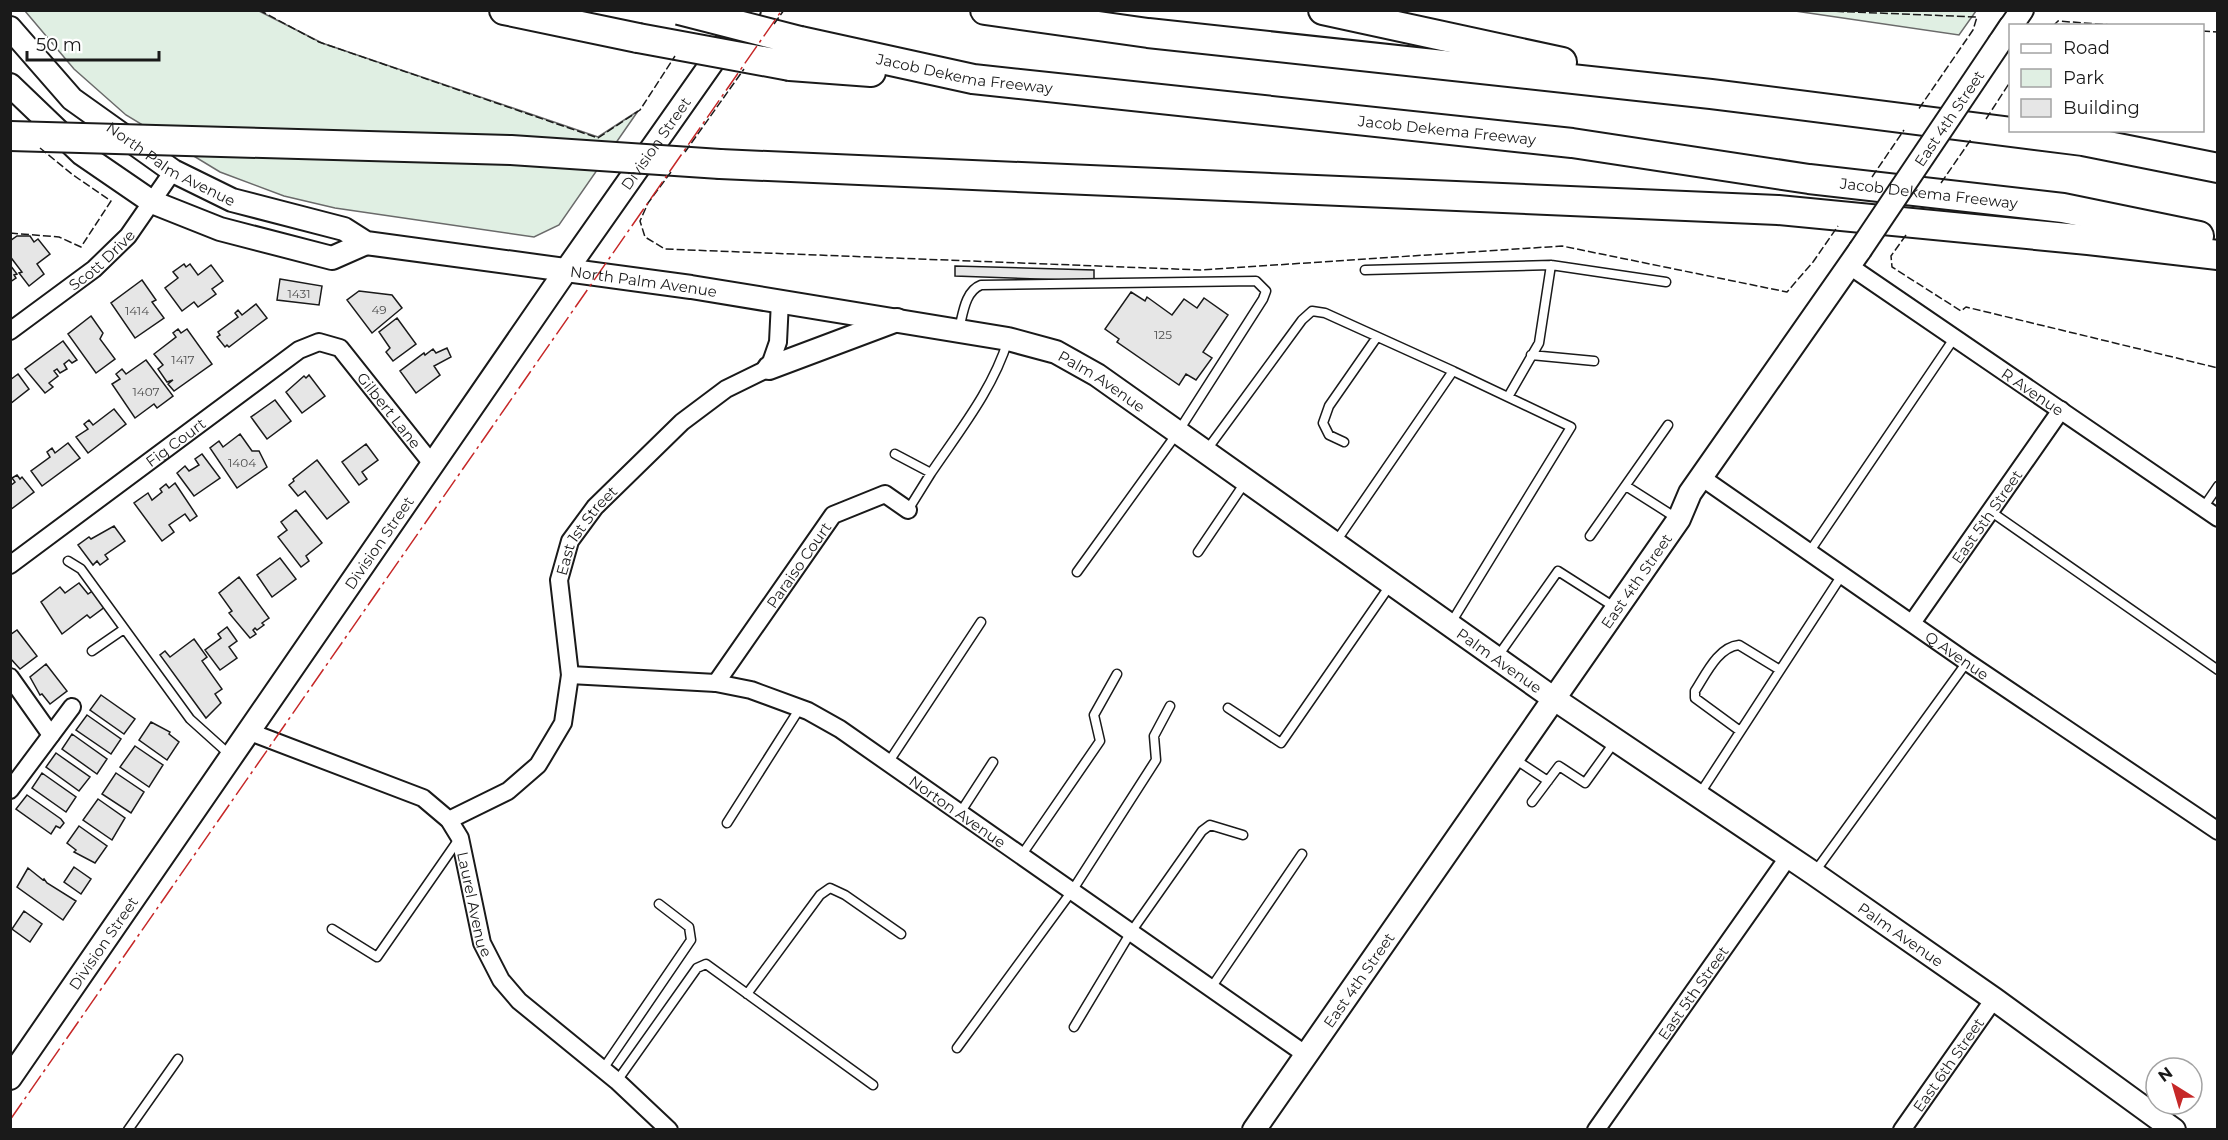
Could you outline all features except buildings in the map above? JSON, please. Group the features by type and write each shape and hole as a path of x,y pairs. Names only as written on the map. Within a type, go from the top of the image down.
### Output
{"highway":[{"path":"504,10 638,38 795,53"},
{"name":"Jacob Dekema Freeway","path":"679,10 795,53 973,79 1572,143 1809,179 2063,208 2217,240"},
{"path":"985,10 1148,33 1711,94 2009,132"},
{"path":"1323,10 1711,94"},
{"path":"2012,132 2083,141 2217,168"},
{"path":"10,136 511,150 720,164 1778,210 2217,255"}],"street":[{"name":"Division Street","path":"10,1077 748,10"},
{"name":"East 4th Street","path":"2012,24 2022,10"},
{"name":"North Palm Avenue","path":"10,28 72,99 172,171 232,200 344,229 366,243 567,269 780,301"},
{"name":"East 4th Street","path":"1254,1130 1678,519 1689,493 1854,258 2007,32"},
{"path":"10,85 82,154 152,202 220,229 332,258 366,243"},
{"name":"Scott Drive","path":"10,331 94,269 128,236 172,171"},
{"name":"R Avenue","path":"1854,258 1955,338 2217,518"},
{"path":"769,368 778,342 780,301"},
{"name":"Palm Avenue","path":"780,301 1008,339 1056,352 1097,375 1553,698 1789,856 1994,999 2174,1130"},
{"path":"769,368 897,320"},
{"name":"Fig Court","path":"10,565 299,350 319,342 340,348 345,355"},
{"name":"Gilbert Lane","path":"345,355 433,465"},
{"name":"East 1st Street","path":"449,820 508,791 538,765 563,723 570,675 559,580 570,541 595,507 682,422 726,389 769,368"},
{"name":"East 5th Street","path":"1912,623 2061,410"},
{"name":"Q Avenue","path":"1701,477 1967,662 2217,831"},
{"name":"Paraiso Court","path":"716,683 833,515 885,494 908,510"},
{"name":"Norton Avenue","path":"570,675 716,683 752,690 800,708 840,729 1305,1054"},
{"path":"10,677 51,735"},
{"path":"10,790 72,707"},
{"name":"Laurel Avenue","path":"250,732 423,798 449,820 459,838 482,943 501,980 519,1001 617,1081 669,1130"},
{"name":"East 5th Street","path":"1596,1130 1789,856"},
{"name":"East 6th Street","path":"1902,1130 1994,999"}],"lane":[{"path":"1508,397 1539,343 1551,265"},
{"path":"1365,270 1551,265 1666,282"},
{"path":"959,331 969,295 974,288 981,285 1256,281 1266,291 1178,432 1077,572"},
{"path":"1205,451 1302,320 1312,311 1325,313 1571,427 1450,624"},
{"path":"1344,442 1329,435 1323,423 1329,406 1377,337"},
{"path":"1809,551 1955,338"},
{"path":"908,510 991,384 1001,364 1008,339"},
{"path":"1532,356 1594,360"},
{"path":"1335,543 1453,372"},
{"path":"1590,536 1668,425"},
{"path":"895,454 931,472"},
{"path":"1198,552 1246,480"},
{"path":"1626,486 1678,519"},
{"path":"2203,508 2217,486"},
{"path":"1990,511 2217,670"},
{"path":"68,561 81,569 190,719 232,757"},
{"path":"1497,657 1558,571 1616,608"},
{"path":"1698,795 1842,576"},
{"path":"1228,708 1281,743 1392,583"},
{"path":"888,763 981,622"},
{"path":"92,651 124,629"},
{"path":"1740,731 1695,698 1695,691 1722,652 1731,645 1739,645 1780,670"},
{"path":"1813,873 1967,662"},
{"path":"1021,856 1100,741 1094,715 1117,674"},
{"path":"957,1048 1072,891 1156,760 1154,736 1170,706"},
{"path":"727,823 800,708"},
{"path":"1533,802 1559,766 1585,783 1616,740"},
{"path":"1512,757 1548,781"},
{"path":"960,813 993,762"},
{"path":"1074,1027 1131,932 1202,831 1210,825 1243,835"},
{"path":"332,929 377,957 459,838"},
{"path":"1211,988 1302,854"},
{"path":"747,994 820,895 830,888 901,934"},
{"path":"603,1069 692,940 689,927 659,904"},
{"path":"617,1081 697,968 706,964 873,1084"},
{"path":"128,1130 178,1059"}],"green space":[{"path":"1976,10 1959,35 1795,11"},
{"path":"25,11 259,11 322,43 598,137 638,111 559,225 534,237 335,208 284,196 220,172 126,115 74,69"}],"fence":[{"path":"259,10 319,42 598,138 640,110 675,56"},
{"path":"774,24 784,10"},
{"path":"1803,10 1977,17 1973,30 1918,110"},
{"path":"2055,24 2058,21 2098,24"},
{"path":"2204,31 2218,32"},
{"path":"685,152 744,69"},
{"path":"1986,119 2009,84"},
{"path":"1872,177 1904,130"},
{"path":"1941,183 1972,138"},
{"path":"10,233 59,237 81,247 111,201 73,175 40,148"},
{"path":"671,172 648,203 640,221 645,237 665,249 1200,270 1562,246 1787,292 1813,262 1838,226"},
{"path":"1906,235 1891,256 1892,267 1961,311 1966,307 2218,368"}],"power":[{"path":"10,1120 782,10"}]}
